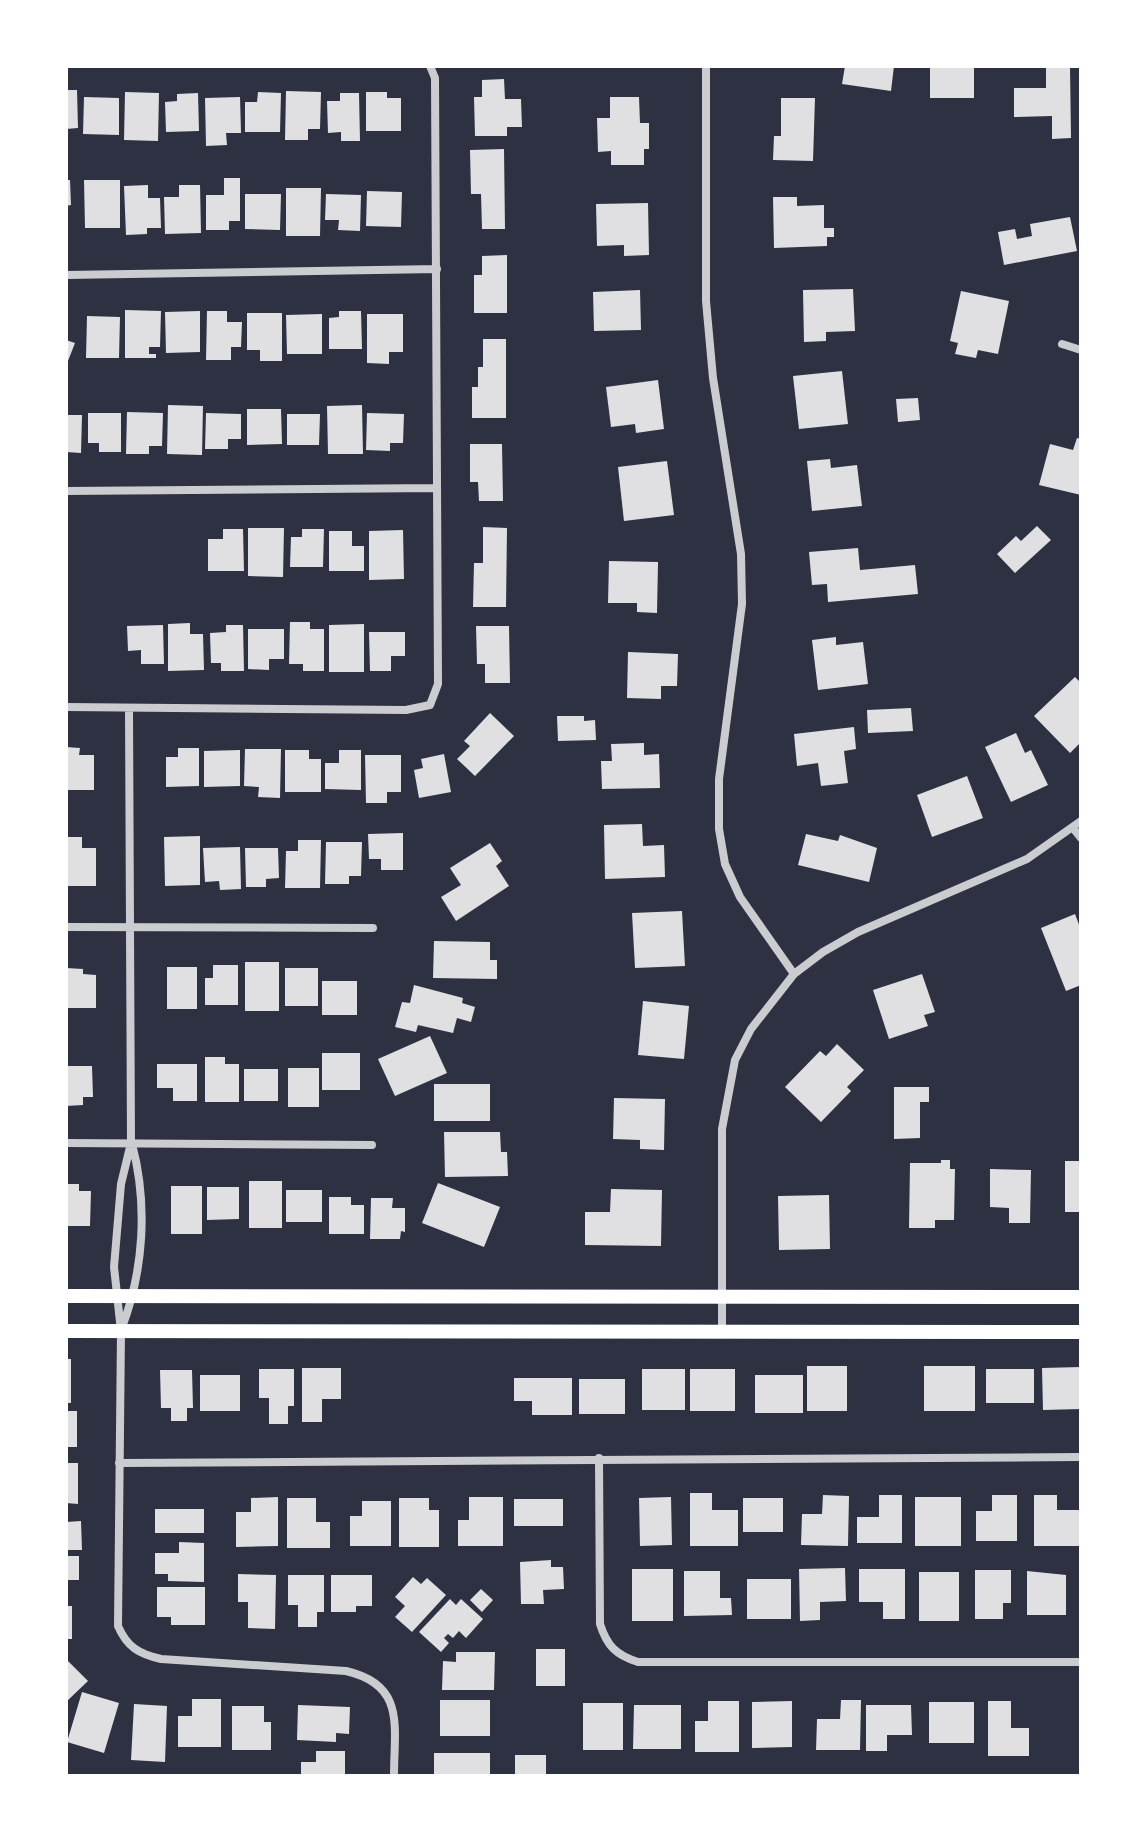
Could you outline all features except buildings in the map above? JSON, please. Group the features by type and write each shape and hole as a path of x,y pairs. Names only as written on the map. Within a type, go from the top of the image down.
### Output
{"main road":[{"path":"66,1296 1081,1297"},
{"path":"66,1331 1081,1332"}],"street":[{"path":"66,707 406,710 430,705 438,684 435,78 430,66"},
{"path":"706,66 706,301 713,378 741,554 742,591 719,779 719,829 725,864 740,897 794,974"},
{"path":"66,275 437,269"},
{"path":"1062,344 1081,350"},
{"path":"66,491 437,488"},
{"path":"129,709 131,1143 121,1184 114,1296 121,1331 118,1626 125,1642 141,1654 161,1659 346,1671 367,1676 383,1687 392,1702 394,1776"},
{"path":"722,1330 722,1129 735,1060 751,1029 794,974 858,932 1027,859 1081,821"},
{"path":"1073,828 1081,838"},
{"path":"66,927 373,928"},
{"path":"66,1143 372,1145"},
{"path":"121,1331 135,1296 142,1185 131,1143"},
{"path":"119,1463 1081,1457"},
{"path":"599,1458 600,1624 606,1644 622,1657 638,1662 1081,1662"}]}
